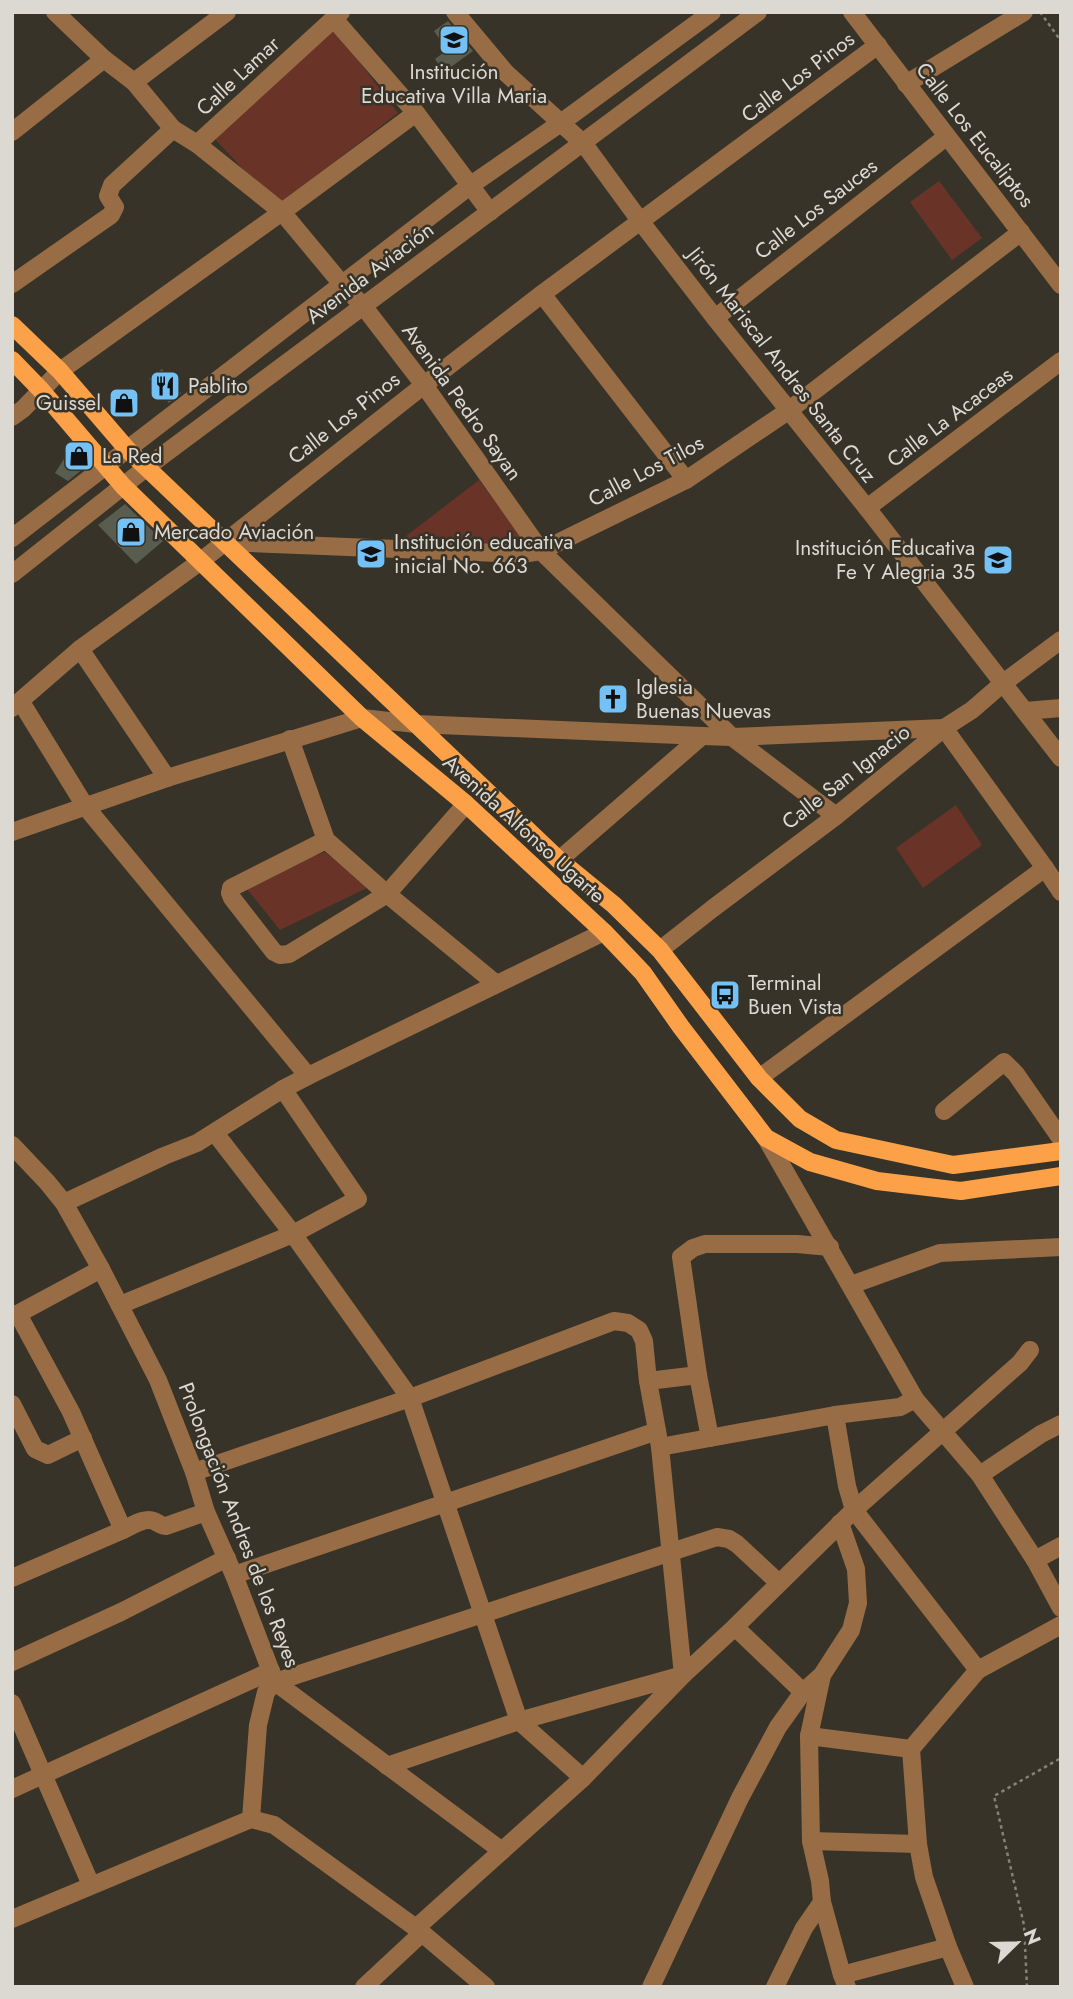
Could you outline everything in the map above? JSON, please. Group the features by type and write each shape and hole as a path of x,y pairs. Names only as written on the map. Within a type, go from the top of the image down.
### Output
{"main road":[{"name":"Avenida Alfonso Ugarte","path":"12,325 60,371 127,449 223,542 559,860 614,905 660,950 759,1078 800,1119 836,1140 953,1165 1061,1152"},
{"name":"Avenida Alfonso Ugarte","path":"12,360 123,486 362,718 466,804 604,932 643,973 766,1138 810,1162 889,1183 961,1191 1061,1176"}],"street":[{"path":"134,82 227,12"},
{"name":"Jirón Mariscal Andres Santa Cruz","path":"455,12 506,73 584,144 715,318 1061,758"},
{"name":"Avenida Aviación","path":"12,538 471,185 712,12"},
{"name":"Avenida Aviación","path":"12,574 147,467 758,12"},
{"name":"Calle Los Eucaliptos","path":"852,12 1061,285"},
{"path":"906,84 1024,12"},
{"name":"Avenida Pedro Sayan","path":"61,14 104,59 134,82 173,129 197,144 282,212 364,307 424,385 541,551 732,737 835,816"},
{"path":"338,15 490,212"},
{"name":"Calle Lamar","path":"197,144 338,15"},
{"name":"Calle Los Pinos","path":"17,705 80,649 201,561 424,385 878,46"},
{"path":"12,132 104,59"},
{"path":"12,417 60,371 416,113"},
{"path":"12,284 111,215 115,207 108,196 112,185 173,129"},
{"name":"Calle Los Sauces","path":"715,318 946,137"},
{"name":"Calle Los Tilos","path":"223,542 522,554 541,551 686,480 788,411 1021,232"},
{"path":"542,295 686,480"},
{"name":"Calle La Acaceas","path":"867,508 1061,361"},
{"name":"Calle San Ignacio","path":"660,950 1061,640"},
{"path":"80,649 167,778"},
{"path":"17,705 85,806 308,1076"},
{"path":"1025,711 1061,708"},
{"path":"12,832 167,778 362,718 416,724 732,737 944,728 1061,892"},
{"path":"559,860 702,736"},
{"path":"290,739 326,840 495,983"},
{"path":"326,840 231,888 232,898 274,953 280,956 289,954 387,894 466,804"},
{"path":"759,1078 1045,868"},
{"path":"64,1203 215,1133 308,1076 604,932"},
{"path":"944,1111 1004,1062 1016,1074 1061,1139"},
{"path":"120,1305 293,1234 358,1199 284,1089"},
{"path":"215,1133 293,1234 410,1398 519,1721 583,1778"},
{"path":"766,1138 915,1399 980,1475 1035,1560 1061,1608"},
{"name":"Prolongación Andres de los Reyes","path":"12,1145 64,1203 158,1380 194,1472 206,1512 231,1566 273,1677 502,1851"},
{"path":"710,1438 681,1257 693,1248 705,1244 797,1244 830,1247"},
{"path":"851,1285 940,1253 1061,1247"},
{"path":"101,1269 15,1315 71,1412 123,1530"},
{"path":"194,1472 410,1398 614,1321 628,1323 639,1330 644,1341 659,1439 683,1675"},
{"path":"364,1987 419,1930 583,1778 683,1675 735,1628 847,1517 1020,1363 1030,1350"},
{"path":"648,1381 698,1376"},
{"path":"12,1662 231,1566 659,1439 710,1438 835,1415 900,1407 915,1399"},
{"path":"12,1404 35,1449 48,1455 83,1438"},
{"path":"651,1987 740,1798 778,1727 803,1692 822,1675 851,1630 858,1603 856,1569 847,1517 847,1486 835,1415"},
{"path":"980,1475 1061,1423"},
{"path":"12,1578 144,1520 153,1520 166,1526 206,1512"},
{"path":"847,1517 978,1670"},
{"path":"12,1789 273,1677 483,1614 717,1537 737,1544 779,1583"},
{"path":"1035,1560 1061,1546"},
{"path":"965,1987 924,1877 918,1844 911,1749 978,1670 1061,1625"},
{"path":"735,1628 803,1692"},
{"path":"387,1766 519,1721 683,1675"},
{"path":"822,1675 809,1736 811,1841 822,1902 845,1981 948,1947"},
{"path":"251,1819 258,1725 266,1692 273,1677"},
{"path":"12,1703 91,1885"},
{"path":"809,1736 911,1749"},
{"path":"12,1919 251,1819 274,1825 419,1930 486,1987"},
{"path":"811,1841 918,1844"},
{"path":"775,1987 804,1928 822,1902"}],"path":[{"path":"1040,12 1061,41"},
{"path":"1027,1987 1024,1924 994,1796 1061,1758"}],"shaded area":[{"path":"333,27 398,113 277,206 214,138"},
{"path":"939,181 982,238 952,260 910,202"},
{"path":"479,480 526,544 522,548 397,543"},
{"path":"956,805 982,845 923,888 896,848"},
{"path":"325,852 367,888 280,930 242,883"}],"building":[{"name":"Institución Educativa Villa Maria","path":"448,21 473,51 444,72 435,59 447,50 434,31"},
{"name":"Pablito","path":"162,369 181,393 169,403 149,379"},
{"name":"Guissel","path":"129,389 138,402 119,417 109,404"},
{"path":"73,445 89,464 68,481 55,473"},
{"name":"Mercado Aviación","path":"125,504 163,541 136,564 98,525"},
{"name":"Iglesia Buenas Nuevas","path":"603,685 624,686 623,713 602,712"}],"place":[{"name":"Institución Educativa Villa Maria","path":"454,40"},
{"name":"Pablito","path":"165,386"},
{"name":"Guissel","path":"124,403"},
{"name":"La Red","path":"79,456"},
{"name":"Mercado Aviación","path":"131,532"},
{"name":"Institución educativa inicial No. 663","path":"371,554"},
{"name":"Institución Educativa Fe Y Alegria 35","path":"998,560"},
{"name":"Iglesia Buenas Nuevas","path":"613,699"},
{"name":"Terminal Buen Vista","path":"725,995"}]}
